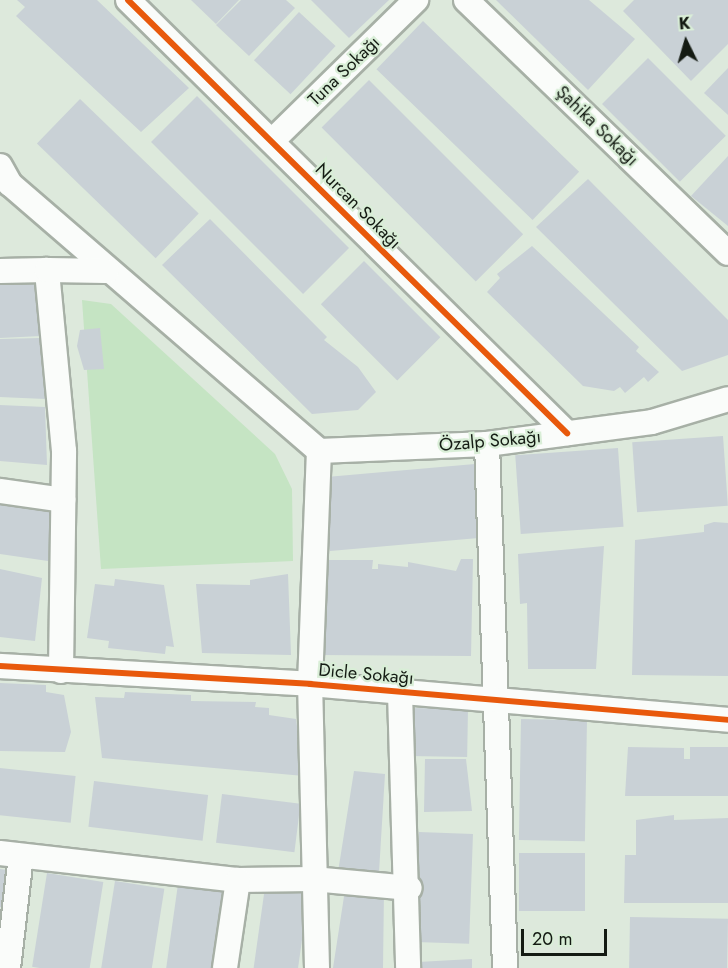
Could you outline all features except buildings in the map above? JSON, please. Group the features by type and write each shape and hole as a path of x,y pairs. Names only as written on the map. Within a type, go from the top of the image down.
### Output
{"street":[{"name":"Nurcan Sokağı","path":"128,0 567,433"},
{"name":"Tuna Sokağı","path":"272,141 416,0"},
{"name":"Şahika Sokağı","path":"466,0 728,253"},
{"path":"0,166 10,184 319,451 310,684 313,879 317,968"},
{"path":"47,270 64,451 61,671"},
{"path":"0,271 108,271"},
{"name":"Özalp Sokağı","path":"319,451 487,444 652,422 728,399"},
{"path":"487,444 505,968"},
{"path":"0,491 63,500"},
{"name":"Dicle Sokağı","path":"0,666 310,684 728,720"},
{"path":"400,693 410,888 408,968"},
{"path":"8,968 10,855 238,880 313,879 410,888"},
{"path":"225,968 238,880"}],"green space":[{"path":"82,300 111,304 275,454 292,489 293,561 101,569"}],"cycle path":[{"path":"128,0 567,433"},
{"path":"0,666 310,684 728,720"}]}
